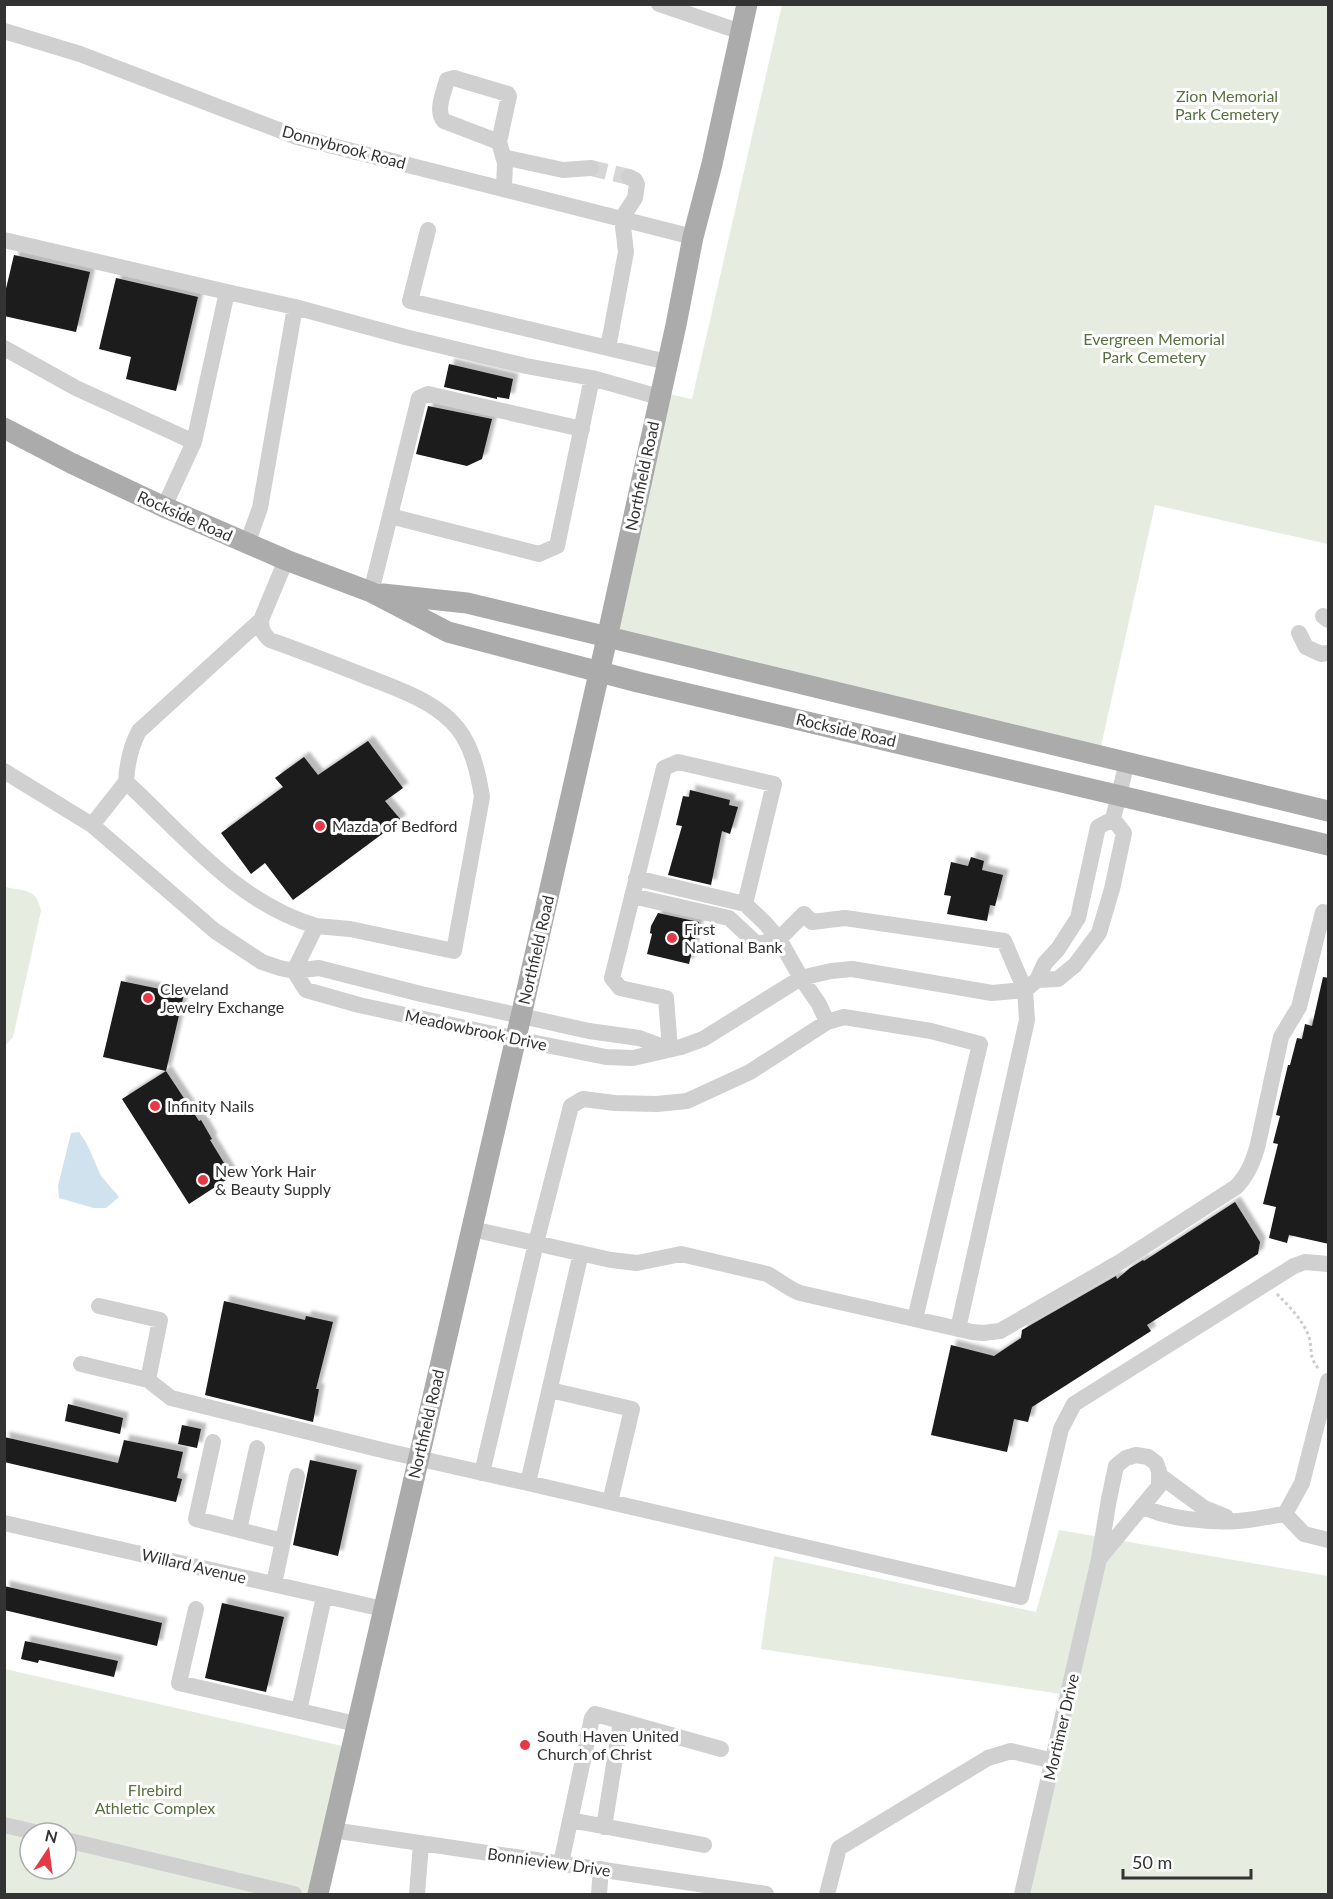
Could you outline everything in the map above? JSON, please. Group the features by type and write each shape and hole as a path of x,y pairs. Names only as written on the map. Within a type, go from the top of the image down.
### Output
{"main road":[{"name":"Northfield Road","path":"318,1894 516,1040 607,638 693,237 712,164 747,4"},
{"name":"Rockside Road","path":"4,428 164,507 247,544 371,592 448,632 638,682 1329,844"},
{"name":"Rockside Road","path":"371,592 467,603 1329,811"}],"street":[{"path":"659,4 702,12 741,32"},
{"name":"Donnybrook Road","path":"4,31 80,54 297,137 693,237"},
{"path":"504,188 501,149 508,94 454,78 447,80 440,109 444,121 501,149 563,170 591,168"},
{"path":"608,348 626,252 622,218 638,189 634,180 629,177"},
{"path":"428,230 410,301 666,362"},
{"path":"4,240 295,307 405,337 526,366 592,378 659,397"},
{"path":"164,507 194,442 227,292"},
{"path":"247,544 260,508 295,307"},
{"path":"4,348 76,388 194,442"},
{"path":"390,516 539,554 557,546 592,378"},
{"path":"371,592 419,398 428,394 582,429"},
{"path":"126,782 227,878 248,893 289,915 316,926 350,929 454,951 482,797 480,780 465,739 452,721 424,702 264,636 261,620 286,560"},
{"path":"92,825 126,782 130,753 139,731 261,620"},
{"path":"1299,633 1306,647 1321,654 1329,653"},
{"path":"670,1049 666,998 620,988 612,978 664,768 678,762 774,784 745,904"},
{"path":"958,1329 1027,1020 1031,985 1078,918 1098,827 1113,819 1127,762"},
{"name":"Meadowbrook Drive","path":"4,771 92,825 215,931 262,962 294,971 319,968 421,994 589,1031 639,1038 670,1049"},
{"name":"Meadowbrook Drive","path":"294,971 306,990 359,1005 516,1040 606,1057 633,1058 704,1039 801,978 831,971 852,969 992,993 1058,979 1075,964 1099,933 1124,833 1113,819"},
{"path":"636,878 745,904 765,922 779,939 819,1004 827,1022"},
{"path":"632,896 729,918 757,944 779,939 804,914 812,922 845,918 1004,941 1031,985"},
{"path":"472,1228 636,1263 681,1254 767,1274 800,1293 958,1329 983,1333 1000,1331 1120,1262 1242,1181 1254,1160 1281,1037 1299,1007 1323,912 1329,913"},
{"path":"294,971 316,926"},
{"path":"482,1473 571,1106 583,1098 615,1103 657,1104 687,1101 750,1072 827,1022 844,1017 883,1022 980,1044 915,1319"},
{"path":"528,1483 581,1253"},
{"path":"81,1364 148,1380 171,1398 482,1473 1022,1597 1061,1429 1074,1404 1294,1266 1305,1262 1329,1264"},
{"path":"99,1306 160,1320 148,1380"},
{"path":"1285,1514 1302,1483 1326,1377"},
{"path":"550,1390 632,1409 610,1502"},
{"path":"213,1442 196,1519 283,1541"},
{"path":"239,1530 257,1448"},
{"name":"Mortimer Drive","path":"1022,1894 1099,1559 1108,1499 1116,1466 1126,1458 1136,1455 1148,1457 1156,1463 1159,1486 1099,1559"},
{"path":"1159,1475 1204,1508 1238,1522"},
{"path":"274,1584 297,1476"},
{"path":"1142,1506 1155,1514 1202,1520 1238,1522 1285,1514"},
{"path":"1285,1514 1304,1534 1329,1540"},
{"name":"Willard Avenue","path":"4,1523 383,1609"},
{"path":"298,1711 324,1597"},
{"path":"196,1609 179,1683 356,1724"},
{"path":"561,1863 592,1718 595,1714 721,1749"},
{"path":"604,1827 621,1721"},
{"path":"827,1894 839,1848 988,1758 1011,1751 1054,1761"},
{"path":"570,1820 704,1845"},
{"name":"Bonnieview Drive","path":"332,1830 766,1894"},
{"path":"78,1843 294,1894"},
{"path":"417,1894 421,1844"},
{"path":"599,1894 601,1869"}],"path":[{"path":"1266,1284 1294,1311 1309,1338 1311,1360 1326,1377"}],"green space":[{"path":"782,5 1328,5 1328,544 1155,505 1099,755 607,638 660,392 692,399"},
{"path":"5,887 33,894 41,911 13,1037 5,1046"},
{"path":"1059,1530 1328,1576 1328,1894 1022,1894 1068,1695 761,1649 774,1556 1036,1612"},
{"name":"FIrebird Athletic Complex","path":"5,1669 351,1748 318,1894 5,1894"}],"water":[{"path":"79,1132 101,1176 119,1197 106,1208 94,1208 59,1198 58,1186 71,1133"}],"building":[{"path":"14,255 90,272 76,332 4,316 4,297"},
{"path":"116,278 198,297 176,391 126,379 131,357 99,349"},
{"path":"449,364 513,379 509,399 497,397 497,399 444,387"},
{"path":"428,406 492,419 482,459 467,466 416,454"},
{"path":"368,741 403,788 385,801 401,820 293,900 265,863 251,874 221,833 283,787 275,778 304,757 318,775"},
{"path":"690,790 730,800 729,805 738,807 730,834 722,831 711,885 668,875 682,826 676,825 683,796 689,797"},
{"path":"971,857 984,861 982,870 1003,875 995,906 990,905 987,921 947,914 951,896 944,895 951,862 968,866"},
{"path":"658,913 699,922 689,964 647,954 652,934 650,933 651,926"},
{"path":"1323,977 1329,978 1329,1244 1289,1235 1287,1243 1269,1238 1276,1207 1263,1204 1278,1144 1273,1143 1280,1116 1276,1115 1288,1065 1290,1065 1297,1038 1302,1039 1305,1024 1312,1026"},
{"path":"121,981 184,994 166,1071 103,1057"},
{"path":"166,1071 199,1121 201,1120 212,1139 210,1140 232,1176 189,1204 122,1099"},
{"path":"1235,1202 1260,1242 1258,1254 1147,1325 1151,1331 1032,1407 1028,1422 1014,1419 1007,1452 931,1435 951,1345 994,1356 1021,1338 1022,1330 1116,1276 1117,1279 1130,1268"},
{"path":"224,1301 305,1320 306,1316 333,1322 316,1389 319,1389 313,1422 205,1395"},
{"path":"68,1404 123,1418 120,1434 65,1421"},
{"path":"182,1425 201,1429 197,1448 178,1444"},
{"path":"4,1437 118,1463 124,1440 183,1452 177,1478 182,1479 176,1502 4,1462"},
{"path":"310,1460 357,1470 338,1556 293,1545"},
{"path":"4,1586 162,1623 157,1646 4,1610"},
{"path":"222,1603 284,1617 266,1692 205,1678"},
{"path":"25,1641 118,1661 114,1677 39,1660 38,1663 21,1659"}],"tunnel":[{"path":"591,168 629,177"}],"place":[{"name":"Mazda of Bedford","path":"320,826"},
{"name":"First National Bank","path":"672,938"},
{"name":"Cleveland Jewelry Exchange","path":"148,998"},
{"name":"Infinity Nails","path":"155,1106"},
{"name":"New York Hair & Beauty Supply","path":"203,1180"},
{"name":"South Haven United Church of Christ","path":"525,1745"}],"park label":[{"name":"Zion Memorial Park Cemetery","path":"1227,105"},
{"name":"Evergreen Memorial Park Cemetery","path":"1154,348"}]}
